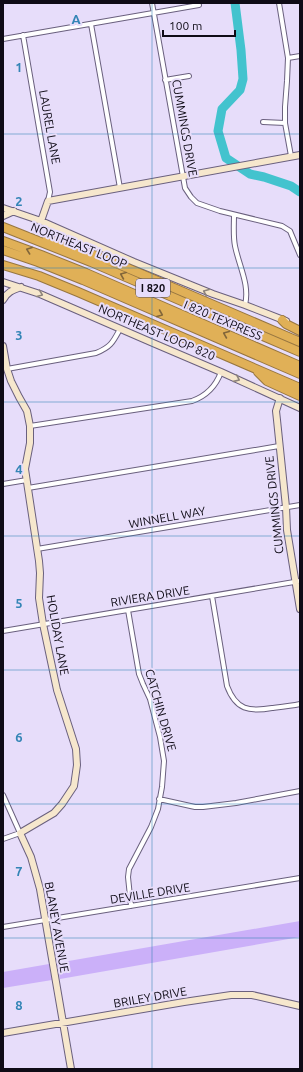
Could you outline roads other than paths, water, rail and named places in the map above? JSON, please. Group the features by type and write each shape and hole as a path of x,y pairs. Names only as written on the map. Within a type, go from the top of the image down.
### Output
{"highway":[{"path":"4,228 11,227 94,255 300,342"},
{"name":"NORTHEAST LOOP","path":"4,228 91,262 300,352"},
{"name":"I 820 TEXPRESS","path":"5,246 41,255 86,273 300,366"},
{"name":"I 820 TEXPRESS","path":"5,246 38,262 300,374"},
{"path":"7,266 38,276 78,292 300,388"},
{"path":"282,320 286,324 300,331"},
{"path":"256,370 267,381 300,396"}],"street":[{"name":"CUMMINGS DRIVE","path":"152,3 185,188 197,203 220,212 282,226 290,231 300,255"},
{"path":"279,3 288,58 285,123 291,156"},
{"path":"3,39 199,5"},
{"path":"91,24 120,188"},
{"name":"LAUREL LANE","path":"23,35 50,192 42,221"},
{"path":"288,58 300,56"},
{"path":"165,80 189,76"},
{"path":"263,122 285,123"},
{"path":"48,201 300,155"},
{"path":"3,208 42,221 134,262 300,327"},
{"path":"3,216 14,211"},
{"path":"234,214 235,246 244,278 247,298 245,305"},
{"path":"3,275 5,282"},
{"name":"NORTHEAST LOOP 820","path":"5,282 40,294 221,372 300,408"},
{"path":"3,300 10,291 21,287"},
{"path":"7,369 96,353 104,350 111,344 120,329"},
{"name":"HOLIDAY LANE","path":"3,346 7,369 11,381 18,398 27,411 30,426 30,444 25,469 40,572 39,598 57,690 76,749 77,765 74,786 62,804 54,813 20,833"},
{"path":"30,426 192,401 203,396 214,386 221,372"},
{"name":"CUMMINGS DRIVE","path":"280,398 276,411 279,446 287,530 298,582 300,609"},
{"path":"28,488 279,446"},
{"path":"3,484 27,480"},
{"name":"WINNELL WAY","path":"37,549 300,505"},
{"name":"RIVIERA DRIVE","path":"3,631 298,582"},
{"path":"212,596 227,686 233,698 245,708 256,710 300,704"},
{"name":"CATCHIN DRIVE","path":"128,610 140,674 150,699 164,761 162,787 158,809 151,828 129,869 128,877 131,906"},
{"path":"159,798 195,807 203,807 236,803 300,791"},
{"name":"BLANEY AVENUE","path":"3,795 28,850 40,889 71,1069"},
{"path":"3,839 20,833"},
{"name":"DEVILLE DRIVE","path":"3,927 300,878"},
{"name":"BRILEY DRIVE","path":"3,1033 184,1002 242,994 300,1006"}],"waterway":[{"path":"235,3 243,79 240,90 222,109 218,131 226,158 250,174 291,186 300,192"}]}
